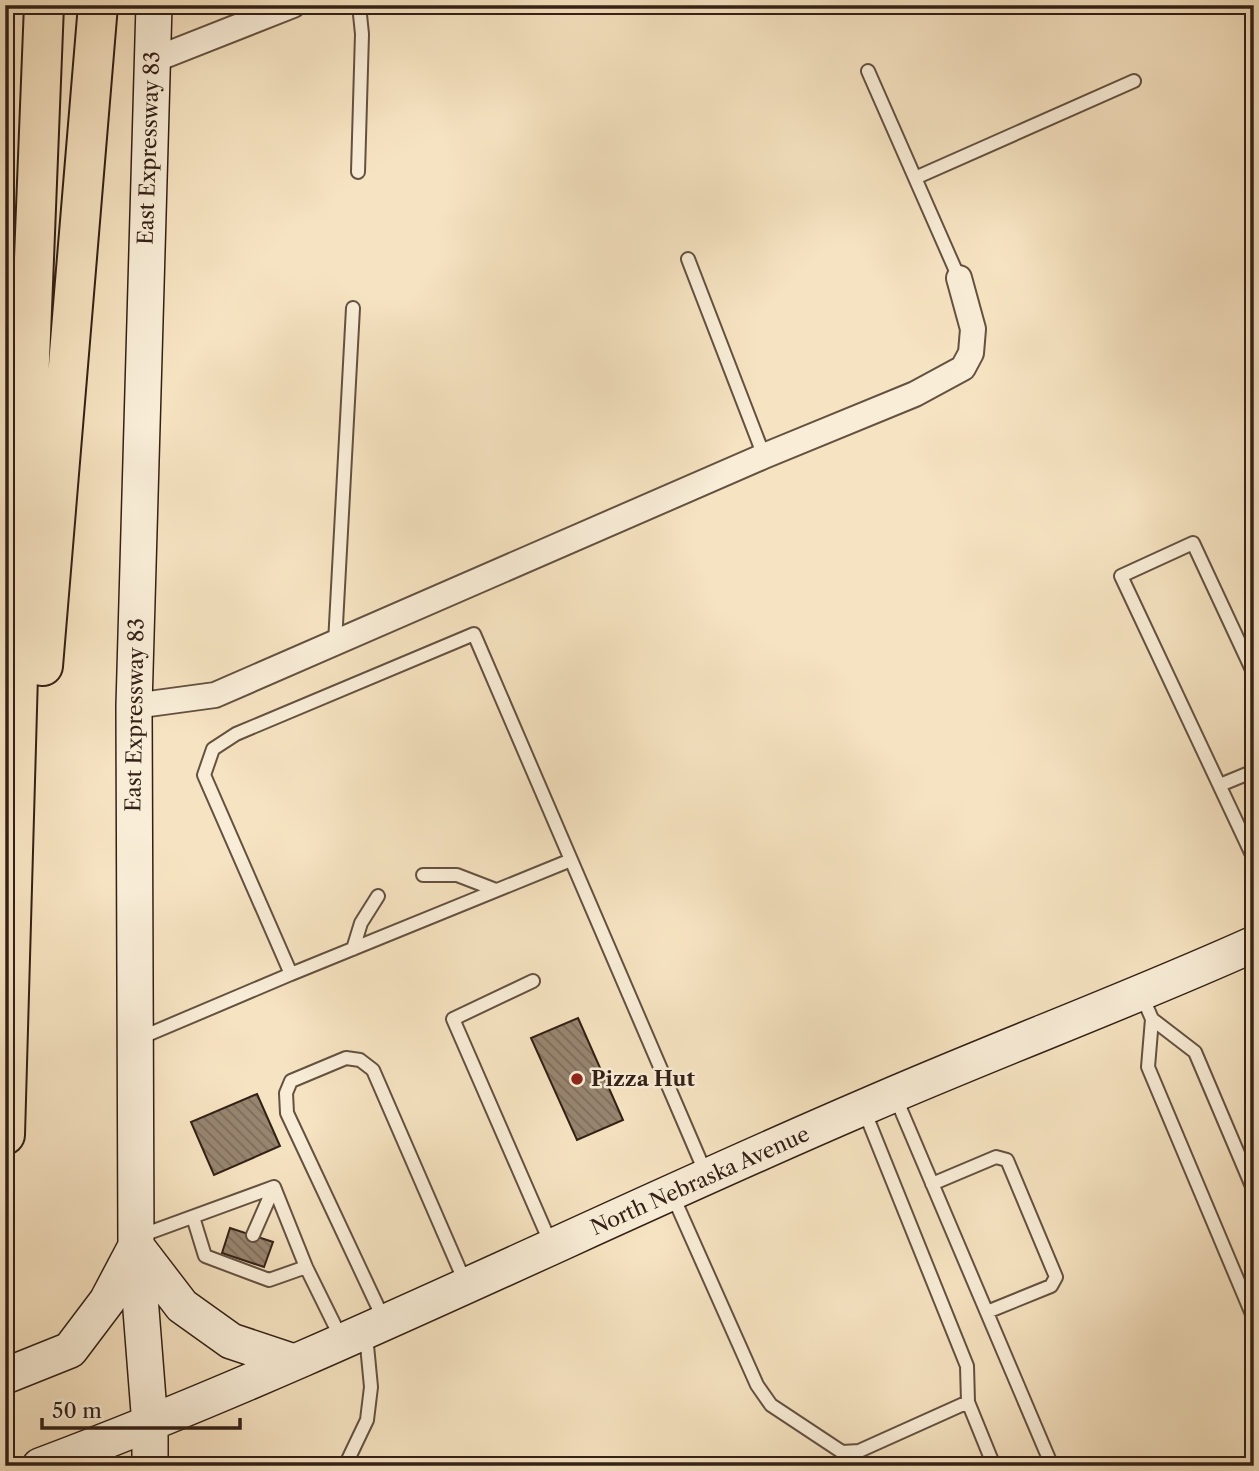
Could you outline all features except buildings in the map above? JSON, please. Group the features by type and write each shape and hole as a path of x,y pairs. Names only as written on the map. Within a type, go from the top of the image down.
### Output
{"highway":[{"path":"6,1123 19,639 44,5"},
{"path":"6,1123 98,5"}],"main road":[{"name":"East Expressway 83","path":"150,1466 150,1424 136,1242 134,706 154,5"},
{"name":"North Nebraska Avenue","path":"40,1466 150,1424 365,1332 894,1094 1146,1006 1254,944"},
{"path":"5,1376 70,1350 107,1301 136,1242 183,1306 231,1341 294,1362"}],"street":[{"path":"151,61 293,5"},
{"path":"134,706 215,695 764,456 915,394 963,368 971,353 973,329 960,278"}],"lane":[{"path":"358,173 362,34 359,5"},
{"path":"868,71 960,278"},
{"path":"915,178 1134,81"},
{"path":"688,259 764,456"},
{"path":"335,643 353,308"},
{"path":"1254,674 1193,543 1121,576 1254,859"},
{"path":"291,974 204,775 214,749 236,734 474,634 707,1178"},
{"path":"1220,785 1254,771"},
{"path":"135,1040 571,860"},
{"path":"423,875 457,875 496,890"},
{"path":"353,949 361,923 378,895"},
{"path":"533,981 453,1019 552,1248"},
{"path":"1146,1006 1195,1052 1254,1191"},
{"path":"1146,1006 1149,1067 1254,1319"},
{"path":"345,1466 367,1420 371,1388 365,1332 287,1113 286,1093 290,1081 346,1058 360,1060 373,1070 467,1286"},
{"path":"894,1094 1052,1466"},
{"path":"863,1107 967,1366 968,1402 994,1466"},
{"path":"932,1184 996,1157 1007,1160 1056,1277 1051,1286 987,1312"},
{"path":"136,1242 193,1217 274,1187"},
{"path":"253,1235 274,1187"},
{"path":"274,1187 306,1267 365,1332"},
{"path":"671,1194 757,1385 771,1405 842,1452 859,1451 968,1402"},
{"path":"193,1217 205,1256 239,1264 269,1280 306,1267"}],"place":[{"name":"Pizza Hut","path":"577,1079"}]}
